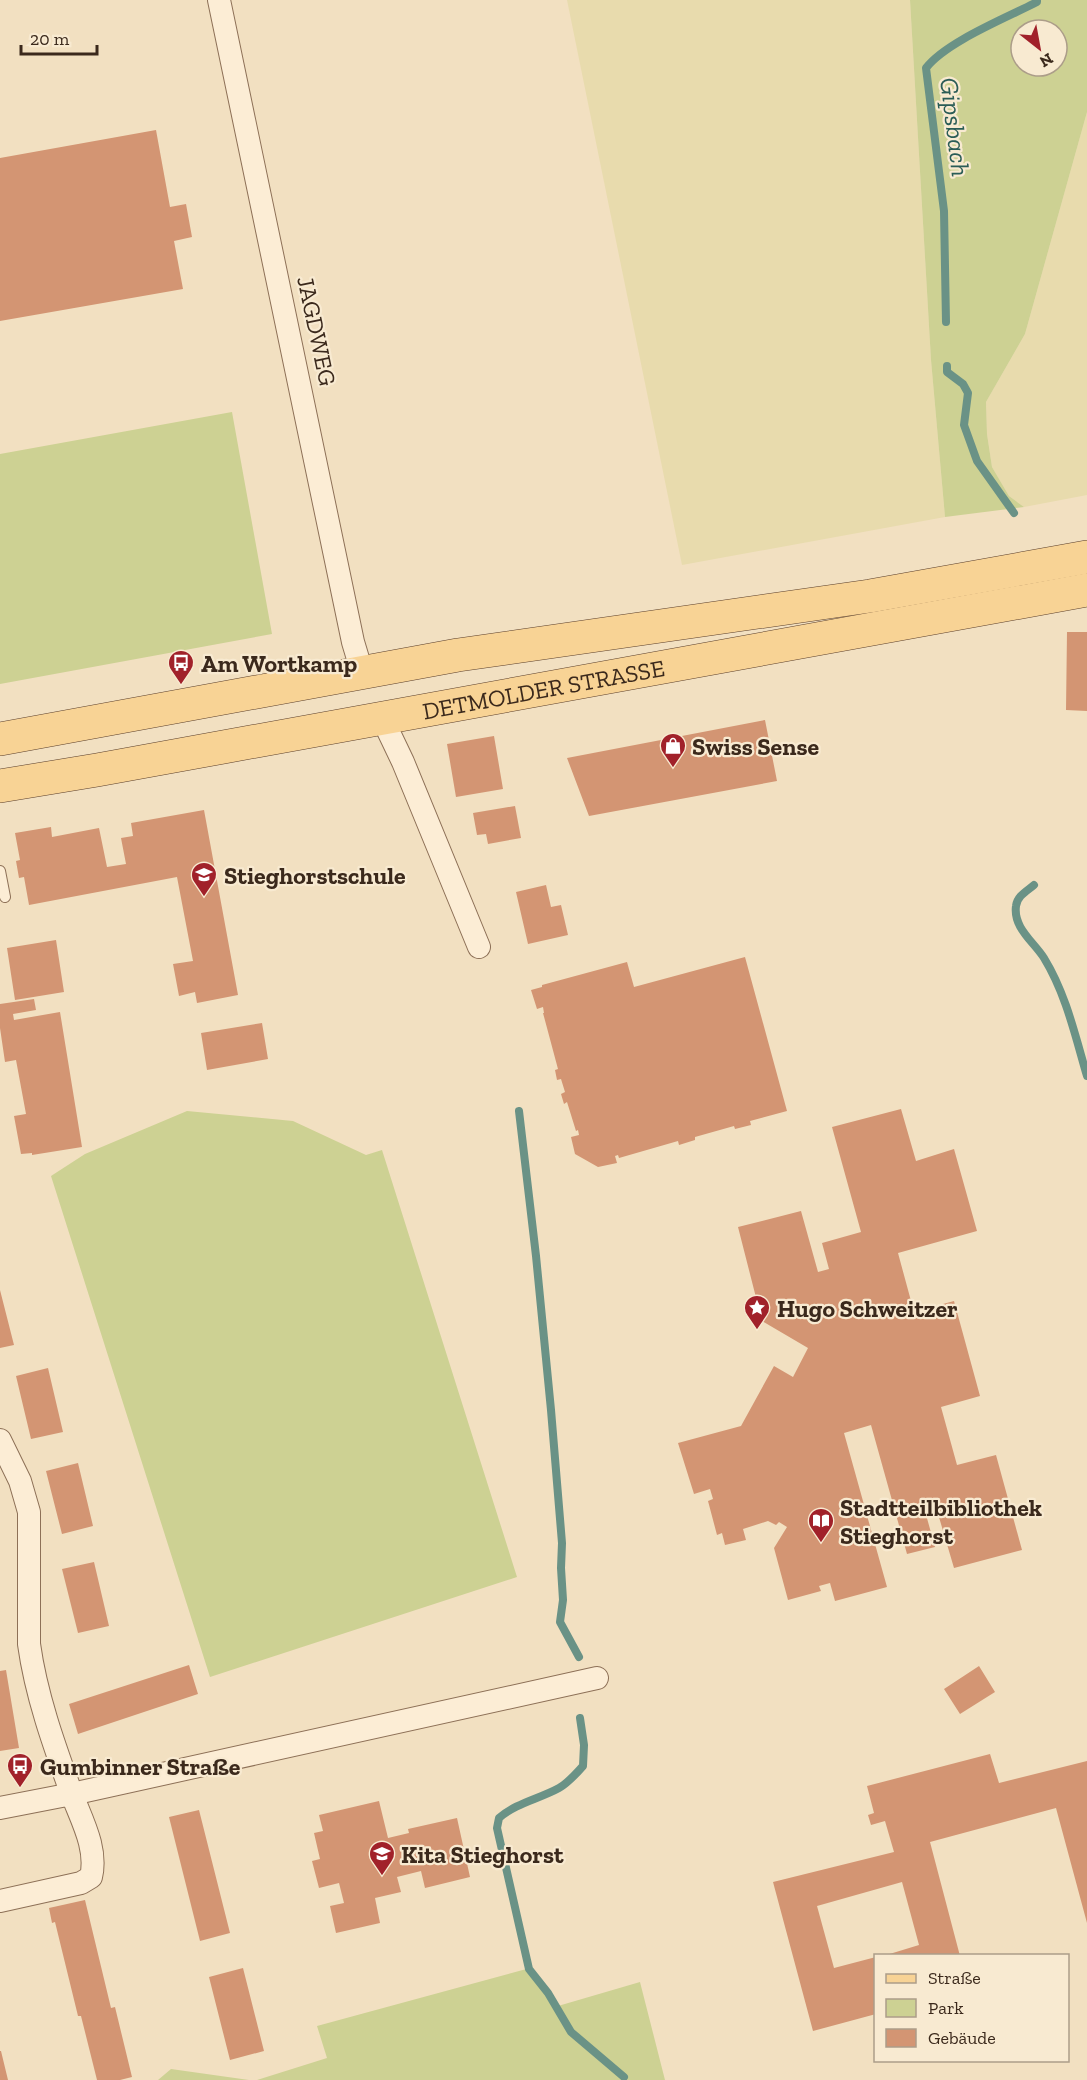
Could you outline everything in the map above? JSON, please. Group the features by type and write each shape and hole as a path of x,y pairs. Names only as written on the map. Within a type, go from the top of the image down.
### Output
{"main road":[{"name":"DETMOLDER STRASSE","path":"0,739 481,651 870,596 1087,557"},
{"name":"DETMOLDER STRASSE","path":"0,786 1087,591"},
{"path":"362,672 382,718"}],"street":[{"name":"JAGDWEG","path":"219,0 353,642 362,672"},
{"path":"382,718 403,762 478,947"},
{"path":"0,1440 20,1481 29,1512 31,1663 72,1794 84,1823 94,1864 91,1877 81,1882 0,1901"},
{"path":"0,1808 597,1678"}],"lane":[{"path":"0,871 5,897"}],"shaded area":[{"path":"567,0 910,0 931,360 945,517 682,565"},
{"path":"1087,112 1087,495 1024,507 1009,496 992,467 987,434 986,402 1025,334"}],"green space":[{"path":"910,0 1087,0 1087,112 1025,334 986,402 987,434 992,467 1009,496 1024,507 945,517 931,360"},
{"path":"232,412 272,634 0,684 0,454"},
{"path":"187,1111 293,1121 366,1155 382,1150 517,1577 210,1677 51,1176 85,1154"},
{"path":"530,1968 558,2006 640,1982 665,2080 257,2080 327,2058 317,2026"},
{"path":"171,2069 249,2080 158,2080"}],"building":[{"path":"156,130 170,207 186,204 192,237 174,241 183,289 0,321 0,158"},
{"path":"1067,632 1087,632 1087,711 1066,710"},
{"name":"Swiss Sense","path":"765,720 777,781 589,816 567,758"},
{"path":"494,736 503,789 456,797 447,744"},
{"path":"515,806 521,838 488,844 486,834 477,835 473,813"},
{"path":"204,810 238,995 197,1003 195,992 179,996 173,964 193,961 177,877 29,905 24,877 19,878 16,861 20,860 15,833 51,827 52,837 99,828 107,867 126,864 121,838 133,836 131,823"},
{"path":"546,885 551,907 561,905 568,935 528,944 516,892"},
{"path":"56,940 64,992 15,1000 7,948"},
{"path":"745,957 787,1111 750,1121 751,1125 735,1129 734,1126 695,1137 695,1140 679,1145 678,1141 619,1158 618,1155 615,1156 617,1163 598,1167 575,1154 571,1137 579,1135 578,1130 576,1131 567,1102 564,1104 561,1094 565,1092 561,1079 557,1080 555,1070 558,1069 543,1007 537,1009 531,990 627,962 634,987"},
{"path":"34,999 36,1010 13,1014 14,1020 60,1012 82,1147 32,1155 32,1153 21,1154 14,1116 26,1114 16,1060 5,1062 0,1028 0,1004"},
{"path":"262,1023 268,1059 207,1070 201,1033"},
{"path":"901,1109 916,1161 954,1149 977,1231 898,1253 914,1312 954,1301 980,1396 941,1407 957,1465 996,1455 1022,1550 954,1568 936,1507 925,1511 935,1547 907,1554 871,1425 844,1433 887,1587 835,1601 830,1583 819,1586 821,1591 788,1600 774,1548 787,1527 779,1522 776,1525 768,1521 743,1529 746,1540 725,1545 722,1533 717,1535 708,1501 713,1499 710,1489 694,1494 678,1443 741,1426 774,1366 793,1377 808,1348 762,1321 738,1227 801,1211 818,1272 829,1269 822,1243 861,1232 832,1127"},
{"path":"0,1290 14,1345 0,1348"},
{"path":"48,1368 63,1432 31,1439 16,1376"},
{"path":"78,1463 93,1526 62,1534 46,1471"},
{"path":"94,1562 109,1626 78,1633 62,1569"},
{"path":"189,1665 198,1694 78,1734 69,1704"},
{"path":"979,1666 995,1692 960,1714 944,1689"},
{"path":"6,1670 19,1748 0,1751 0,1671"},
{"path":"990,1754 999,1783 1087,1761 1087,1923 1056,1808 930,1842 959,1954 890,1954 919,1945 902,1882 817,1906 834,1968 874,1958 874,2015 813,2031 773,1882 894,1852 885,1821 871,1825 868,1815 874,1813 867,1786"},
{"path":"379,1801 388,1838 409,1833 408,1829 457,1818 470,1877 425,1888 421,1871 397,1877 401,1892 375,1898 380,1923 336,1933 330,1906 344,1903 339,1883 319,1888 312,1861 320,1859 314,1833 323,1831 319,1815"},
{"path":"199,1810 230,1933 200,1941 169,1817"},
{"path":"85,1900 111,2008 115,2007 132,2077 120,2080 97,2080 81,2016 78,2016 55,1922 52,1923 49,1908"},
{"path":"243,1968 264,2051 230,2060 209,1977"},
{"path":"1,2051 8,2080 0,2080"}],"waterway":[{"name":"Gipsbach","path":"946,322 944,211 926,68 947,49 1037,0"},
{"name":"Gipsbach","path":"947,366 947,372 963,384 968,393 964,425 977,461 1014,513"},
{"name":"Gipsbach","path":"1034,885 1018,899 1016,914 1021,928 1052,972 1069,1015 1087,1076"},
{"path":"519,1111 536,1256 562,1543 563,1600 560,1622 579,1657"},
{"path":"580,1718 584,1745 583,1766 559,1788 520,1805 499,1818 497,1828 529,1969 548,1993 571,2032 624,2077"}],"place":[{"name":"Am Wortkamp","path":"181,686"},
{"name":"Swiss Sense","path":"673,769"},
{"name":"Stieghorstschule","path":"204,898"},
{"name":"Hugo Schweitzer","path":"757,1331"},
{"name":"Stadtteilbibliothek Stieghorst","path":"821,1544"},
{"name":"Gumbinner Straße","path":"20,1789"},
{"name":"Kita Stieghorst","path":"382,1877"}]}
